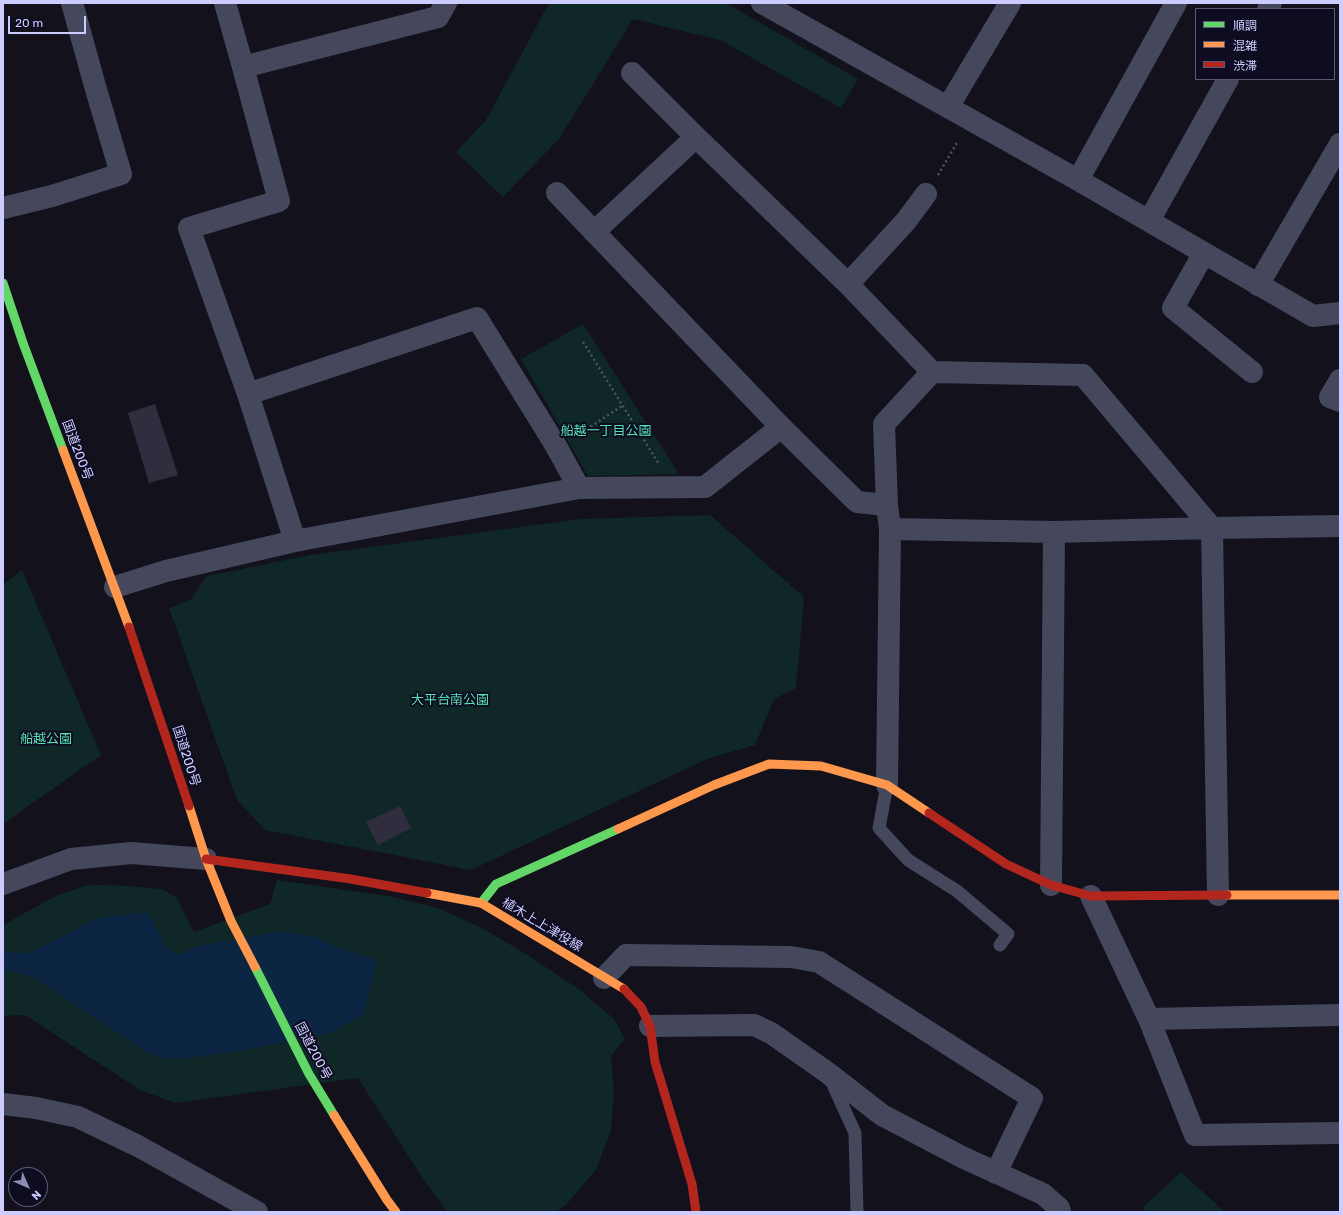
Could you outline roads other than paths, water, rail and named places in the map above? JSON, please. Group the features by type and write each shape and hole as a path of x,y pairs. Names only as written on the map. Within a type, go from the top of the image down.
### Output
{"main road":[{"name":"国道200号","path":"3,283 23,343 115,587 206,859 231,921 309,1074 387,1200 396,1212"},
{"path":"481,903 496,884 714,785 769,764 821,766 887,785 1006,864 1052,885 1092,896 1340,895"},
{"name":"植木上上津役線","path":"206,859 350,879 481,903 625,990 641,1007 650,1026 655,1062 692,1184 696,1212"}],"street":[{"path":"3,208 52,196 121,174 72,3"},
{"path":"225,3 279,201 189,228 248,394 294,541"},
{"path":"243,67 438,17 446,3"},
{"path":"762,3 1078,180 1313,316 1340,314"},
{"path":"948,107 1010,3"},
{"path":"1078,180 1176,3"},
{"path":"632,72 696,137 848,284 932,372 1084,375 1212,528 1218,895"},
{"path":"1149,221 1227,80"},
{"path":"594,232 696,137"},
{"path":"1258,285 1340,144"},
{"path":"557,193 781,426 857,502 887,505"},
{"path":"848,284 906,221 926,194"},
{"path":"1204,254 1173,308 1252,372"},
{"path":"248,394 477,318 556,446 579,488"},
{"path":"887,785 890,529 887,505 884,424 932,372"},
{"path":"1340,380 1330,397 1340,401"},
{"path":"115,587 166,571 294,541 579,488 705,487 781,426"},
{"path":"890,529 1054,532 1340,526"},
{"path":"1052,885 1054,532"},
{"path":"3,884 71,859 131,853 206,859"},
{"path":"1092,896 1149,1019 1194,1135 1340,1133"},
{"path":"604,978 626,955 791,957 819,962 1032,1098 996,1173"},
{"path":"1149,1019 1340,1015"},
{"path":"650,1026 754,1025 771,1033 828,1073 882,1115 962,1157 1044,1194 1060,1208 1060,1212"},
{"path":"3,1104 36,1108 78,1117 138,1146 257,1212"}],"lane":[{"path":"887,785 879,828 908,860 958,891 1008,934 1000,946"},
{"path":"828,1073 855,1133 857,1212"}],"water":[{"path":"147,912 167,948 179,955 199,946 283,931 320,938 336,947 377,960 364,1014 333,1032 244,1050 191,1058 165,1059 145,1051 33,977 11,971 3,971 3,952 29,953 98,918"}],"park label":[{"name":"船越一丁目公園","path":"606,431"},
{"name":"大平台南公園","path":"450,700"},
{"name":"船越公園","path":"46,739"}]}
